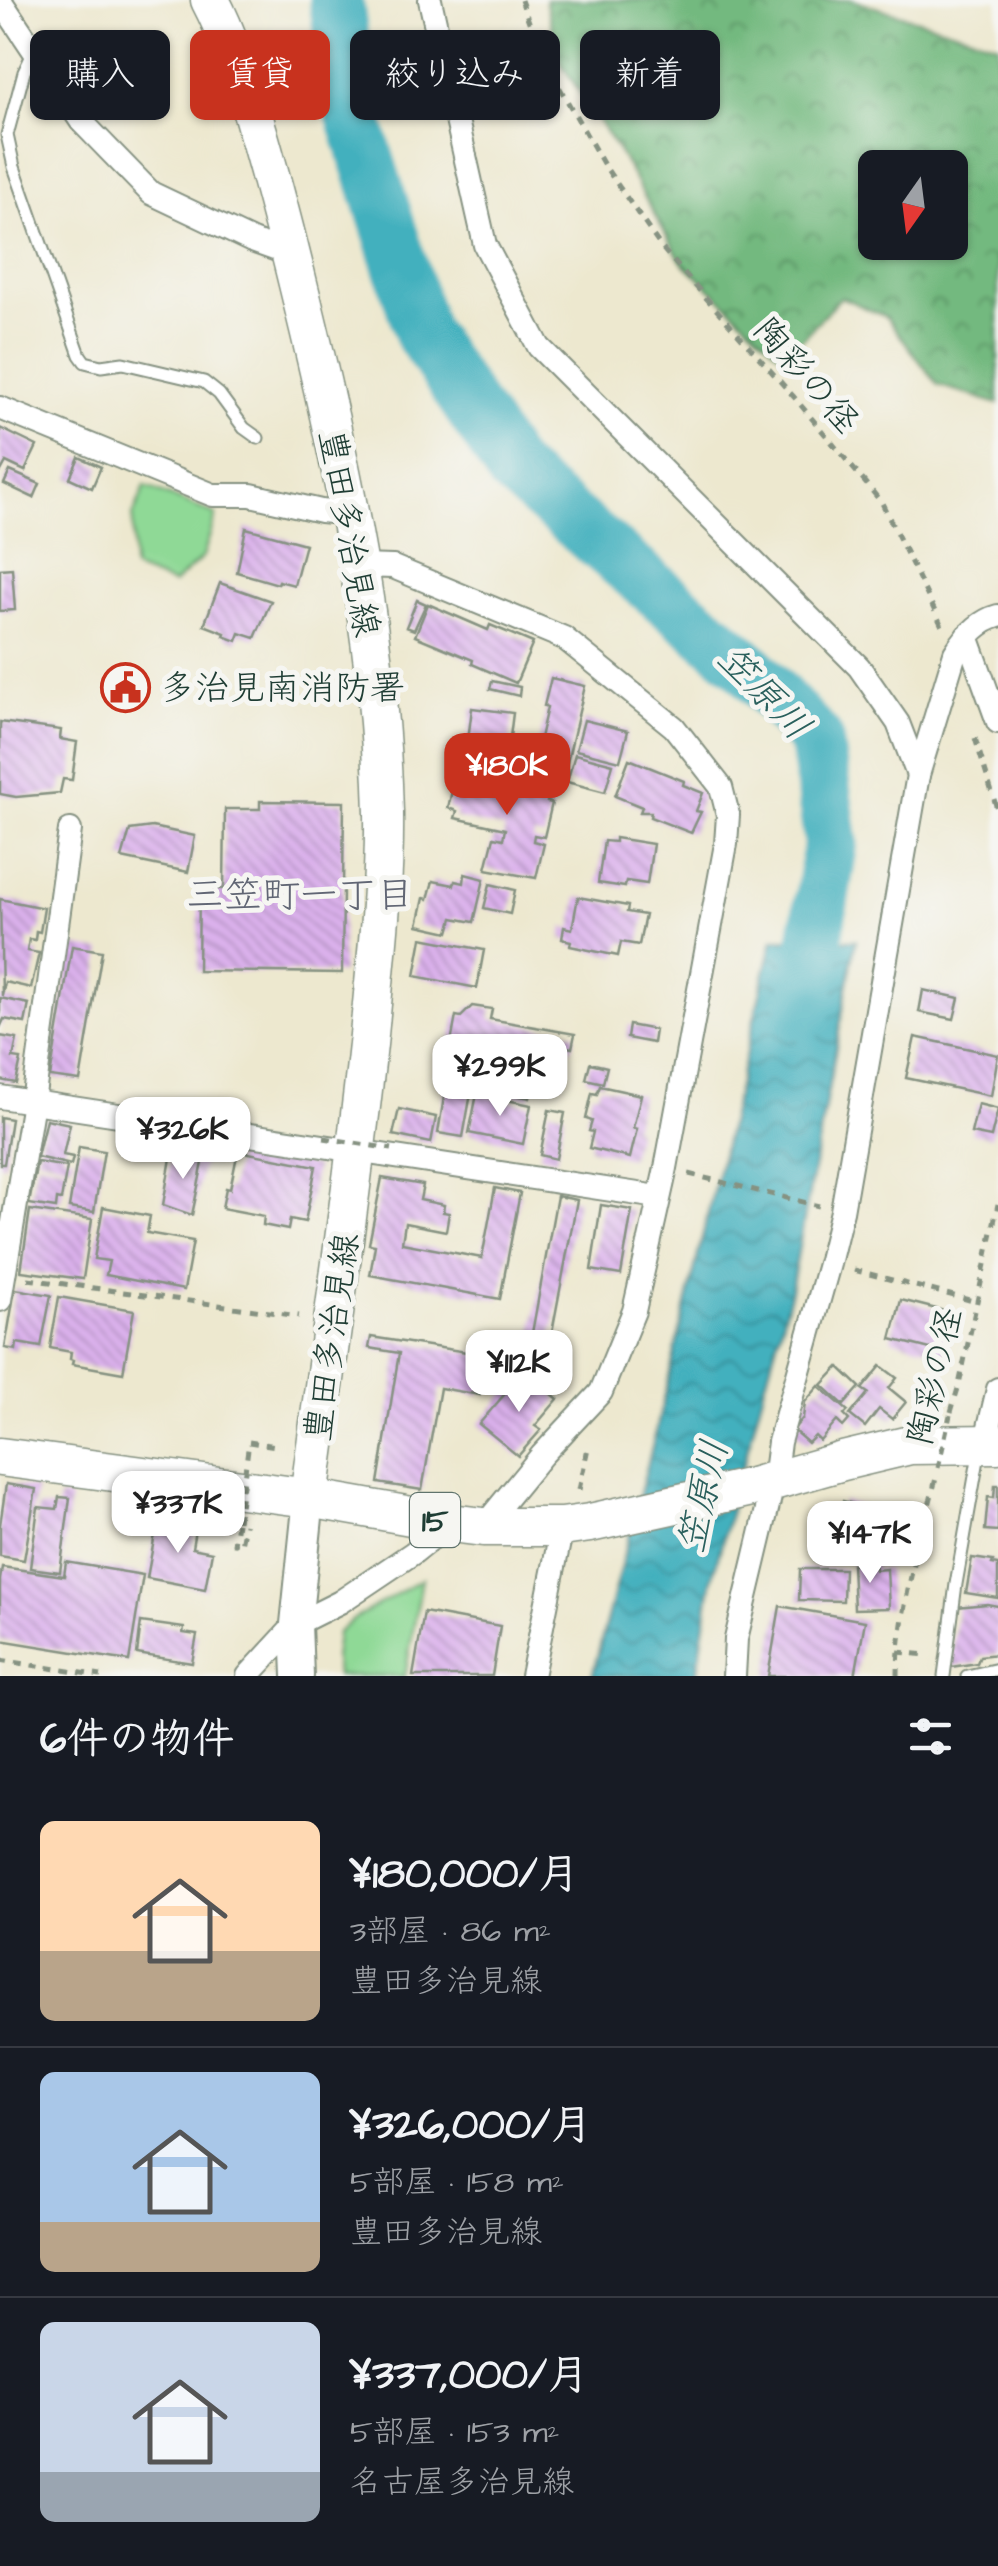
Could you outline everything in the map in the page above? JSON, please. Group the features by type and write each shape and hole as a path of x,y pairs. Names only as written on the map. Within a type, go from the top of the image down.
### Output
{"main road":[{"name":"豊田多治見線","path":"218,6 276,190 319,368 350,514 379,712 384,816 379,936 358,1145 308,1498"},
{"name":"15","path":"0,1457 308,1498 467,1525 576,1525 763,1484 910,1445 988,1444"}],"street":[{"path":"0,0 30,45"},
{"path":"430,0 485,245 540,347 859,667 898,723 918,775"},
{"path":"80,120 151,194 291,255"},
{"path":"0,408 213,496 251,495 350,514"},
{"path":"248,1676 296,1624 332,1607 413,1554 467,1525 542,1455 601,1392 634,1310 666,1168 726,844 728,815 721,787 674,726 564,638 393,566 358,566"},
{"path":"734,1676 736,1640 763,1484 779,1442 842,1211 918,775 961,644 998,616"},
{"path":"961,644 998,722"},
{"path":"0,1300 70,830"},
{"path":"0,1097 358,1145 658,1197"},
{"path":"988,1444 998,1389"},
{"path":"298,1676 296,1624 308,1498"},
{"path":"532,1676 576,1525"}],"lane":[{"path":"30,59 7,136 14,168 80,355 85,362 101,366 123,363 204,382 219,394 244,428 258,438"},
{"path":"944,1676 956,1584 988,1444"},
{"path":"968,1676 998,1670"}],"path":[{"name":"陶彩の径","path":"521,0 542,56 604,165 662,247 882,503 961,644"},
{"path":"972,726 998,812"},
{"path":"666,1168 842,1211"},
{"name":"陶彩の径","path":"898,1676 907,1600 960,1385 998,1204"},
{"path":"829,1264 977,1302"},
{"path":"4,1276 332,1320"},
{"path":"246,1522 242,1544 234,1544 249,1442 276,1446"},
{"path":"0,1660 101,1676"}],"green space":[{"path":"545,0 852,0 998,44 998,404 938,385 886,317 841,297 784,358 681,261 598,120 720,120 720,30 580,30 580,93 560,62 560,30 552,30"},
{"path":"145,486 216,515 203,557 173,584 133,569 133,516"},
{"path":"422,1579 405,1676 336,1676 337,1633"}],"water":[{"path":"773,939 856,940 791,1290 711,1583 697,1676 592,1676 655,1436"}],"building":[{"path":"0,428 37,446 25,471 6,462 0,473"},
{"path":"79,457 101,467 92,488 70,478"},
{"path":"10,471 40,484 34,498 4,484"},
{"path":"246,528 305,544 294,585 237,572"},
{"path":"12,568 15,610 0,611 0,569"},
{"path":"220,583 271,601 255,638 240,633 237,641 204,625"},
{"path":"417,600 426,604 414,630 406,627"},
{"path":"428,604 488,630 490,625 533,643 516,683 415,636"},
{"path":"551,678 585,686 566,767 535,760"},
{"path":"492,681 520,687 519,696 490,689"},
{"path":"472,708 513,713 508,753 467,748"},
{"path":"584,720 628,731 620,761 576,750"},
{"path":"0,722 61,730 60,739 77,742 72,780 63,779 60,793 16,797 0,794"},
{"path":"575,754 613,764 605,792 567,782"},
{"path":"629,759 703,793 696,811 701,812 691,833 650,817 651,812 640,812 642,807 615,796"},
{"path":"497,772 550,787 547,802 552,803 544,837 534,835 533,841 544,844 536,878 486,869 494,837 503,839 505,829 455,818 457,811 448,808 454,782 469,785 472,773 495,779"},
{"path":"260,801 344,802 342,973 198,971 199,889 224,889 225,809 260,809"},
{"path":"152,827 195,836 188,872 122,858 130,830"},
{"path":"615,838 653,844 647,884 626,881 625,887 598,883 604,841 615,842"},
{"path":"465,874 484,879 474,922 453,918 449,932 418,925 424,898 428,899 433,881 464,883"},
{"path":"490,884 515,890 510,914 484,908"},
{"path":"578,897 628,906 627,912 645,915 639,945 621,942 618,956 570,946 571,941 562,939 564,927 572,929"},
{"path":"0,899 44,908 40,932 36,931 35,940 29,939 27,951 39,953 31,988 5,982 2,996"},
{"path":"422,938 484,950 477,988 415,976"},
{"path":"72,946 102,951 80,1081 50,1077"},
{"path":"923,990 959,998 954,1019 919,1012"},
{"path":"0,998 29,1004 25,1023 4,1019 0,1028"},
{"path":"472,1006 492,1009 490,1019 575,1034 572,1048 555,1045 552,1064 559,1065 557,1079 448,1059 456,1016 461,1017"},
{"path":"629,1025 655,1030 653,1043 627,1038"},
{"path":"0,1036 17,1039 13,1058 21,1059 16,1083 0,1080"},
{"path":"915,1037 998,1055 991,1096 906,1078"},
{"path":"590,1063 607,1067 603,1083 586,1079"},
{"path":"448,1073 474,1077 463,1137 438,1133"},
{"path":"498,1073 533,1080 530,1098 494,1091"},
{"path":"600,1086 641,1095 630,1158 589,1148 592,1121 586,1119 592,1093 597,1094"},
{"path":"477,1094 531,1105 523,1144 469,1133"},
{"path":"978,1104 998,1109 991,1137 971,1133"},
{"path":"399,1109 436,1117 431,1143 393,1135"},
{"path":"549,1110 565,1113 556,1159 540,1155"},
{"path":"0,1117 11,1119 4,1164 0,1164"},
{"path":"46,1119 70,1124 63,1155 73,1157 71,1165 37,1157"},
{"path":"79,1147 104,1151 94,1212 69,1208"},
{"path":"238,1151 316,1166 305,1222 290,1219 288,1230 263,1225 264,1216 222,1208"},
{"path":"172,1152 204,1158 192,1215 163,1205"},
{"path":"37,1162 67,1167 56,1208 29,1204"},
{"path":"382,1178 423,1185 420,1200 444,1205 443,1212 449,1213 446,1231 405,1223 402,1243 482,1258 495,1188 520,1193 500,1299 370,1275 375,1245 369,1244"},
{"path":"557,1196 577,1200 547,1359 528,1355"},
{"path":"601,1205 632,1210 621,1275 591,1270"},
{"path":"103,1207 150,1216 147,1233 193,1241 184,1290 106,1275 109,1261 94,1259"},
{"path":"30,1210 92,1219 83,1279 21,1271"},
{"path":"15,1289 51,1295 41,1347 17,1343 16,1350 5,1348"},
{"path":"59,1297 134,1310 123,1373 72,1364 71,1352 50,1348"},
{"path":"901,1300 956,1314 946,1353 891,1339"},
{"path":"371,1337 505,1358 501,1378 492,1376 490,1388 482,1387 480,1395 440,1388 422,1490 378,1483 399,1353 369,1348"},
{"path":"881,1366 897,1378 889,1388 906,1402 892,1419 879,1409 865,1427 850,1415 868,1393 862,1389"},
{"path":"839,1367 860,1387 844,1405 822,1385"},
{"path":"531,1376 558,1399 535,1426 541,1430 518,1456 479,1424 510,1388 517,1393"},
{"path":"819,1386 848,1411 844,1415 849,1420 843,1427 837,1421 820,1441 815,1436 808,1443 793,1430 803,1418 805,1402"},
{"path":"6,1484 36,1489 24,1560 0,1556"},
{"path":"995,1485 998,1531 985,1530 988,1497 994,1498"},
{"path":"59,1497 70,1498 60,1572 30,1568 38,1507 57,1509"},
{"path":"843,1501 882,1512 874,1543 835,1532"},
{"path":"158,1518 196,1524 192,1548 212,1552 205,1589 147,1578"},
{"path":"865,1556 874,1556 875,1570 887,1569 889,1608 854,1609 852,1564 865,1564"},
{"path":"972,1558 998,1565 998,1598 966,1593"},
{"path":"66,1562 143,1575 129,1661 0,1640 2,1567 64,1576"},
{"path":"800,1569 844,1569 843,1601 799,1600"},
{"path":"780,1606 865,1621 855,1676 768,1676"},
{"path":"998,1606 998,1654 980,1656 977,1663 951,1667 957,1607"},
{"path":"424,1612 500,1626 492,1676 413,1676"},
{"path":"141,1622 184,1628 183,1633 197,1635 192,1663 137,1654"}],"waterway":[{"name":"笠原川","path":"336,0 352,111 422,334 513,471 748,667 816,739 831,842 803,1013"}],"place":[{"name":"多治見南消防署","path":"125,687"}],"district":[{"name":"三笠町一丁目","path":"300,894"}]}
